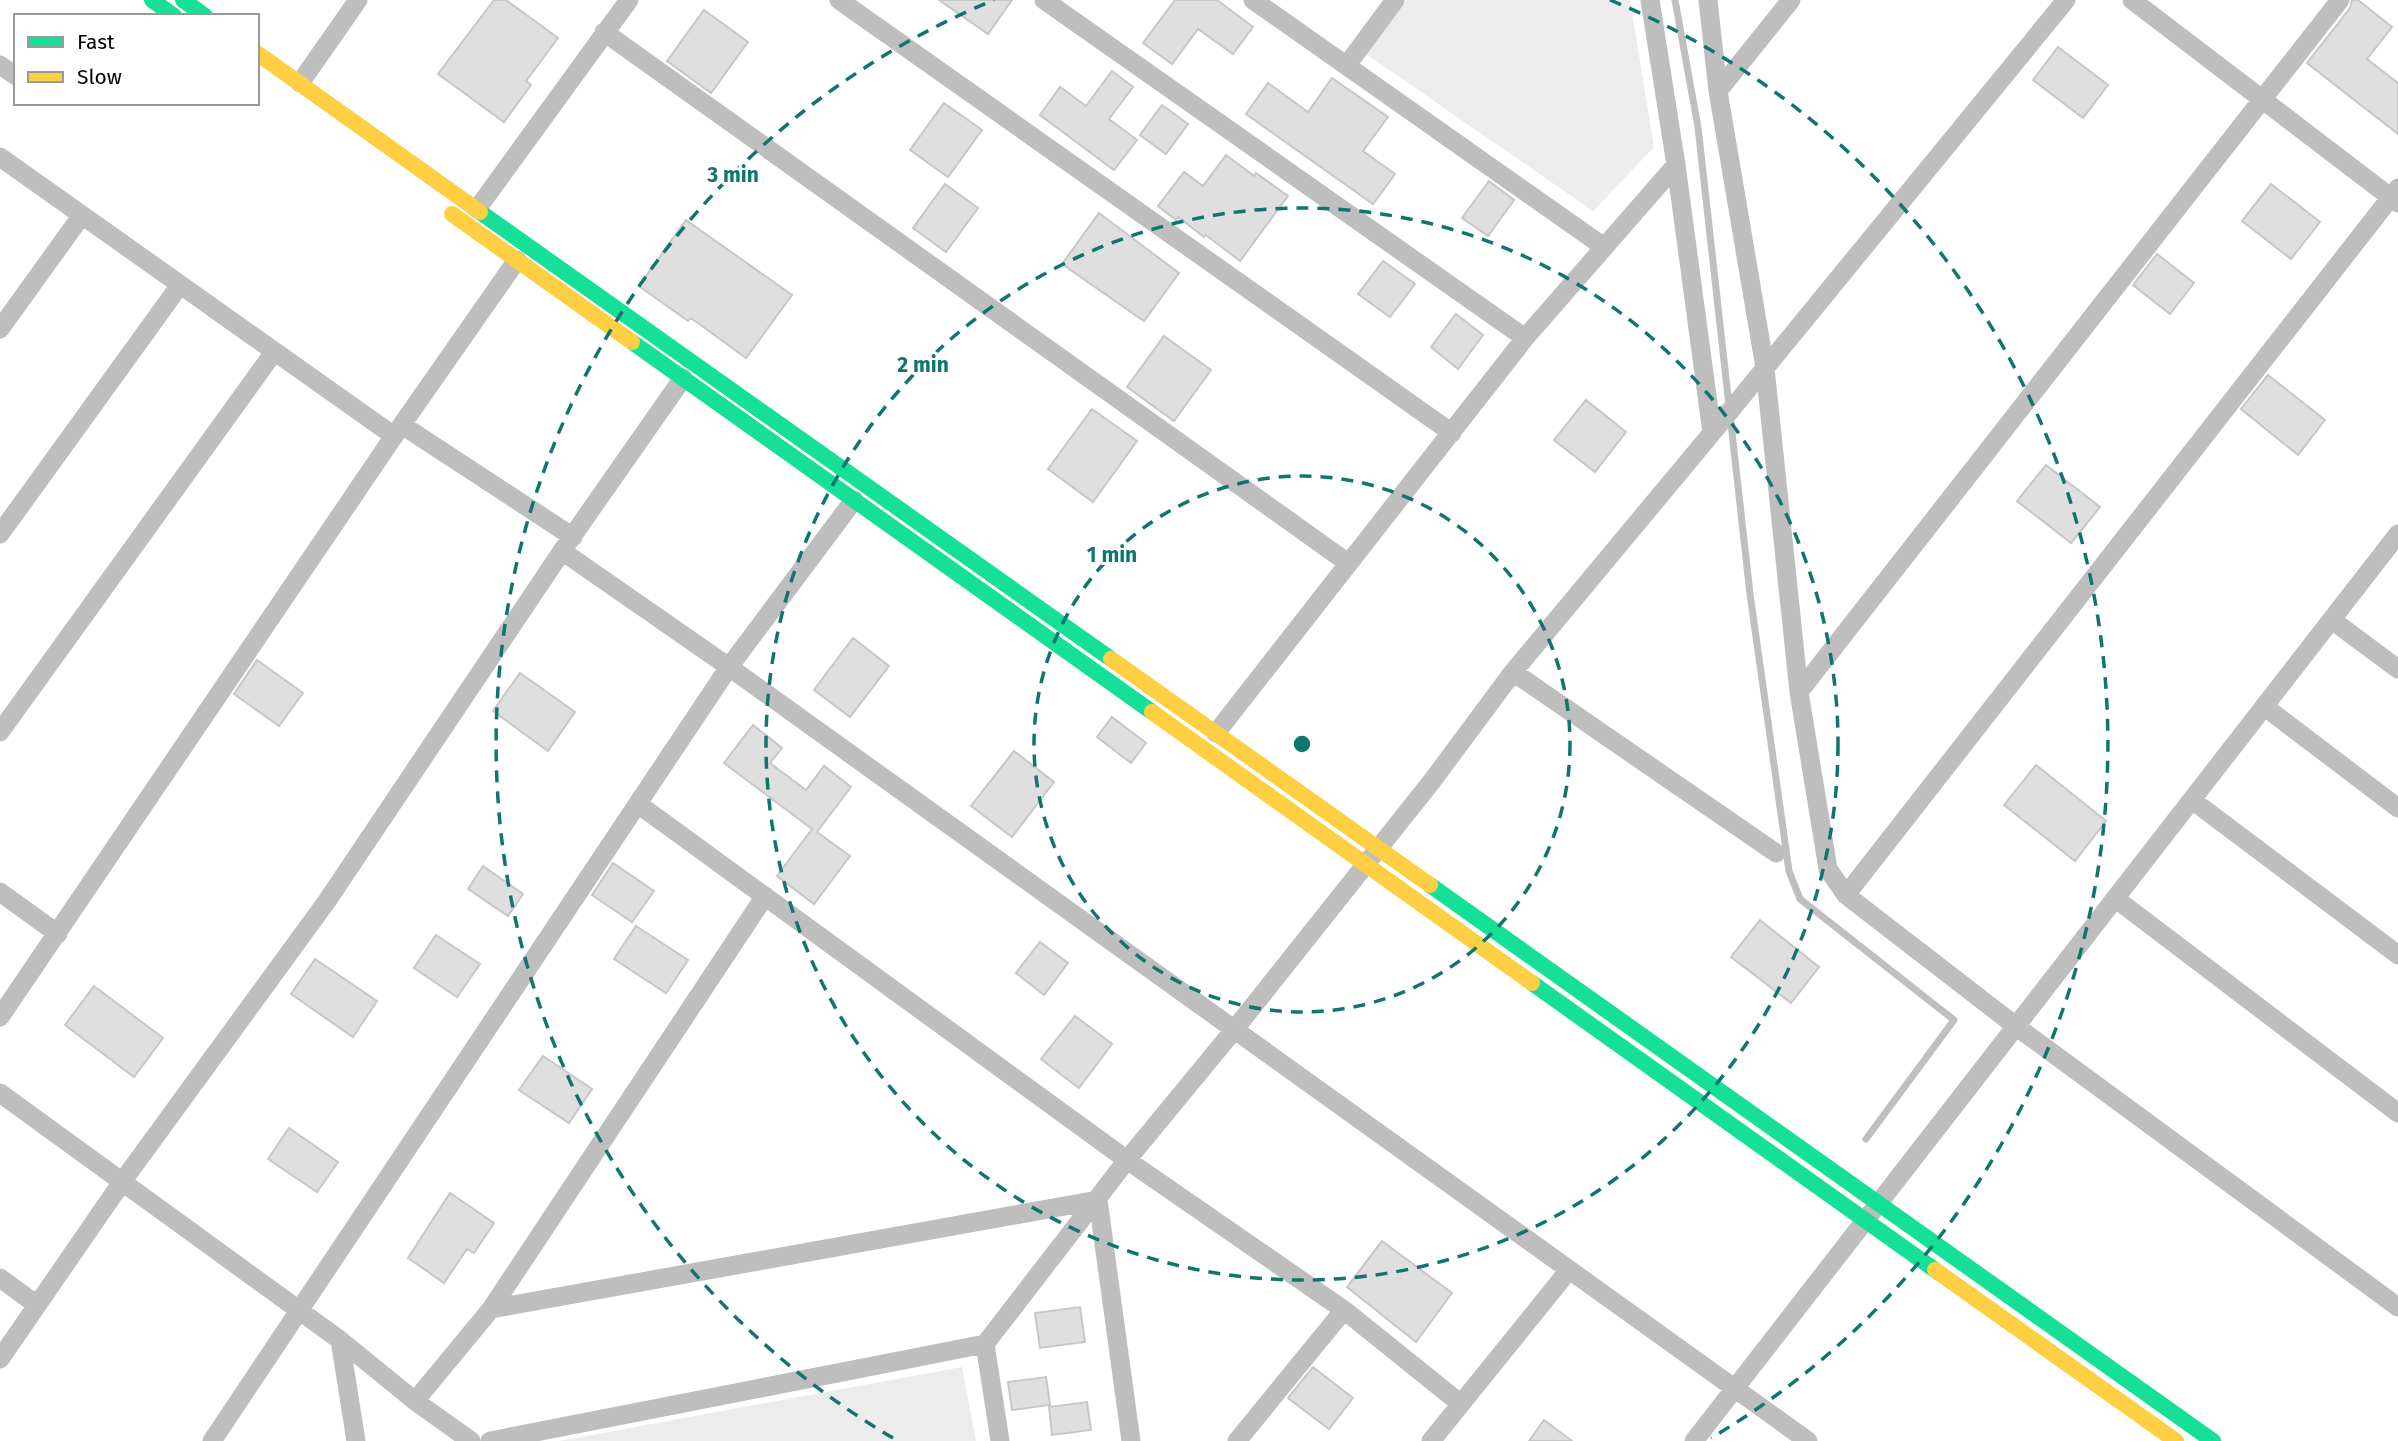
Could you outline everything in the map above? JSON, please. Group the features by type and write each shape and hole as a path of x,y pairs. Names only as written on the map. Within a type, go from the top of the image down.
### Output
{"street":[{"path":"152,0 171,14"},
{"path":"183,0 202,14"},
{"path":"300,83 358,0"},
{"path":"477,209 629,0"},
{"path":"839,0 1452,433"},
{"path":"1044,0 1525,338"},
{"path":"1253,0 1604,247"},
{"path":"1347,65 1395,0"},
{"path":"1650,0 1676,165 1712,433"},
{"path":"1708,0 1718,92 1765,368 1799,692 1828,869 1846,895 2017,1027 2398,1307"},
{"path":"1718,92 1791,0"},
{"path":"490,1441 985,1344 1127,1160 1432,781 1513,672 2066,0"},
{"path":"1846,895 2396,196 2263,100 2132,0"},
{"path":"1799,692 2340,0"},
{"path":"604,32 1348,563"},
{"path":"259,54 2213,1441"},
{"path":"0,157 274,352 398,430 567,544 729,667 1808,1441"},
{"path":"1216,733 1525,338 1676,165"},
{"path":"438,204 2176,1441"},
{"path":"0,329 82,215"},
{"path":"0,1017 398,430 517,260"},
{"path":"0,534 180,285"},
{"path":"0,732 274,352"},
{"path":"0,1359 122,1182 327,901 567,544 683,378"},
{"path":"212,1441 729,667 854,500"},
{"path":"1694,1441 2398,534"},
{"path":"2332,620 2398,669"},
{"path":"1513,672 1776,853"},
{"path":"2265,707 2398,808"},
{"path":"2192,800 2398,955"},
{"path":"638,804 1127,1160 1344,1310 1461,1404"},
{"path":"0,892 58,934"},
{"path":"415,1401 491,1309 765,896"},
{"path":"2116,899 2398,1113"},
{"path":"0,1093 340,1339 415,1401 471,1441"},
{"path":"491,1309 1098,1199"},
{"path":"1098,1199 1131,1441"},
{"path":"1432,1441 1569,1270"},
{"path":"0,1278 37,1304"},
{"path":"1237,1441 1344,1310"},
{"path":"340,1339 356,1441"},
{"path":"985,1344 1000,1441"}],"shaded area":[{"path":"1406,0 1630,0 1654,147 1593,211 1366,54"},
{"path":"962,1367 976,1441 559,1441"}],"building":[{"path":"494,0 506,0 558,38 526,81 531,85 504,122 438,74"},
{"path":"939,0 1012,0 988,34"},
{"path":"1175,0 1217,0 1253,27 1233,54 1198,29 1172,64 1143,43"},
{"path":"2352,0 2358,0 2392,27 2367,59 2398,83 2398,134 2307,63 2350,8"},
{"path":"704,10 748,42 711,93 667,61"},
{"path":"2058,47 2108,85 2083,118 2033,80"},
{"path":"1112,71 1133,87 1109,119 1137,140 1114,170 1040,115 1060,87 1086,106"},
{"path":"1332,78 1388,117 1363,151 1395,174 1373,204 1246,114 1268,83 1308,112"},
{"path":"944,103 982,130 948,177 910,150"},
{"path":"1162,105 1188,124 1166,154 1140,135"},
{"path":"1226,155 1288,196 1240,261 1206,235 1204,237 1158,206 1184,172 1203,186"},
{"path":"1489,181 1514,200 1488,236 1462,218"},
{"path":"945,184 978,208 946,252 913,228"},
{"path":"2271,184 2320,222 2291,259 2242,221"},
{"path":"1099,213 1179,273 1144,321 1062,264"},
{"path":"686,220 792,295 746,358 691,318 688,321 639,286"},
{"path":"2157,254 2194,283 2170,314 2133,285"},
{"path":"1383,261 1415,284 1390,317 1358,294"},
{"path":"1456,314 1483,335 1458,369 1431,347"},
{"path":"1164,336 1211,370 1174,421 1127,387"},
{"path":"2268,375 2325,420 2298,455 2241,409"},
{"path":"1586,400 1626,432 1595,472 1554,440"},
{"path":"1092,409 1137,441 1093,502 1048,469"},
{"path":"2046,465 2100,507 2071,543 2017,501"},
{"path":"853,638 889,666 850,717 814,690"},
{"path":"257,660 303,693 279,726 234,694"},
{"path":"520,673 575,712 548,751 493,711"},
{"path":"1112,717 1146,743 1131,763 1097,737"},
{"path":"753,725 782,748 770,763 806,790 824,766 851,787 817,832 850,856 814,904 777,876 812,829 724,763"},
{"path":"1014,751 1054,782 1012,837 971,806"},
{"path":"2036,765 2106,821 2075,861 2004,805"},
{"path":"613,863 654,891 632,922 592,895"},
{"path":"483,866 523,894 508,916 468,889"},
{"path":"1760,920 1819,967 1791,1003 1731,957"},
{"path":"636,926 688,960 666,993 614,959"},
{"path":"436,935 480,964 457,997 414,968"},
{"path":"1040,942 1068,963 1044,995 1016,973"},
{"path":"315,959 377,1001 353,1037 291,994"},
{"path":"94,986 163,1038 134,1077 65,1025"},
{"path":"1075,1016 1112,1044 1079,1088 1041,1059"},
{"path":"543,1056 592,1089 569,1123 519,1090"},
{"path":"289,1128 338,1162 317,1192 268,1159"},
{"path":"450,1193 494,1223 474,1253 467,1249 444,1283 408,1258"},
{"path":"1382,1241 1452,1293 1416,1342 1347,1287"},
{"path":"1080,1307 1085,1342 1040,1348 1035,1313"},
{"path":"1313,1367 1353,1398 1329,1429 1288,1398"},
{"path":"1046,1377 1050,1405 1012,1410 1008,1382"},
{"path":"1087,1402 1091,1430 1052,1435 1049,1407"},
{"path":"1544,1420 1572,1441 1529,1441"}],"waterway":[{"path":"1675,0 1698,127 1750,594 1789,871 1800,899 1954,1020 1866,1139"}],"traffic: fast":[{"path":"152,0 171,14"},
{"path":"183,0 202,14"},
{"path":"480,212 1111,659"},
{"path":"632,342 1152,712"},
{"path":"1430,885 2213,1441"},
{"path":"1532,983 1935,1270"}],"traffic: slow":[{"path":"259,54 480,212"},
{"path":"452,214 632,342"},
{"path":"1111,659 1430,885"},
{"path":"1152,712 1532,983"},
{"path":"1935,1270 2176,1441"}]}
